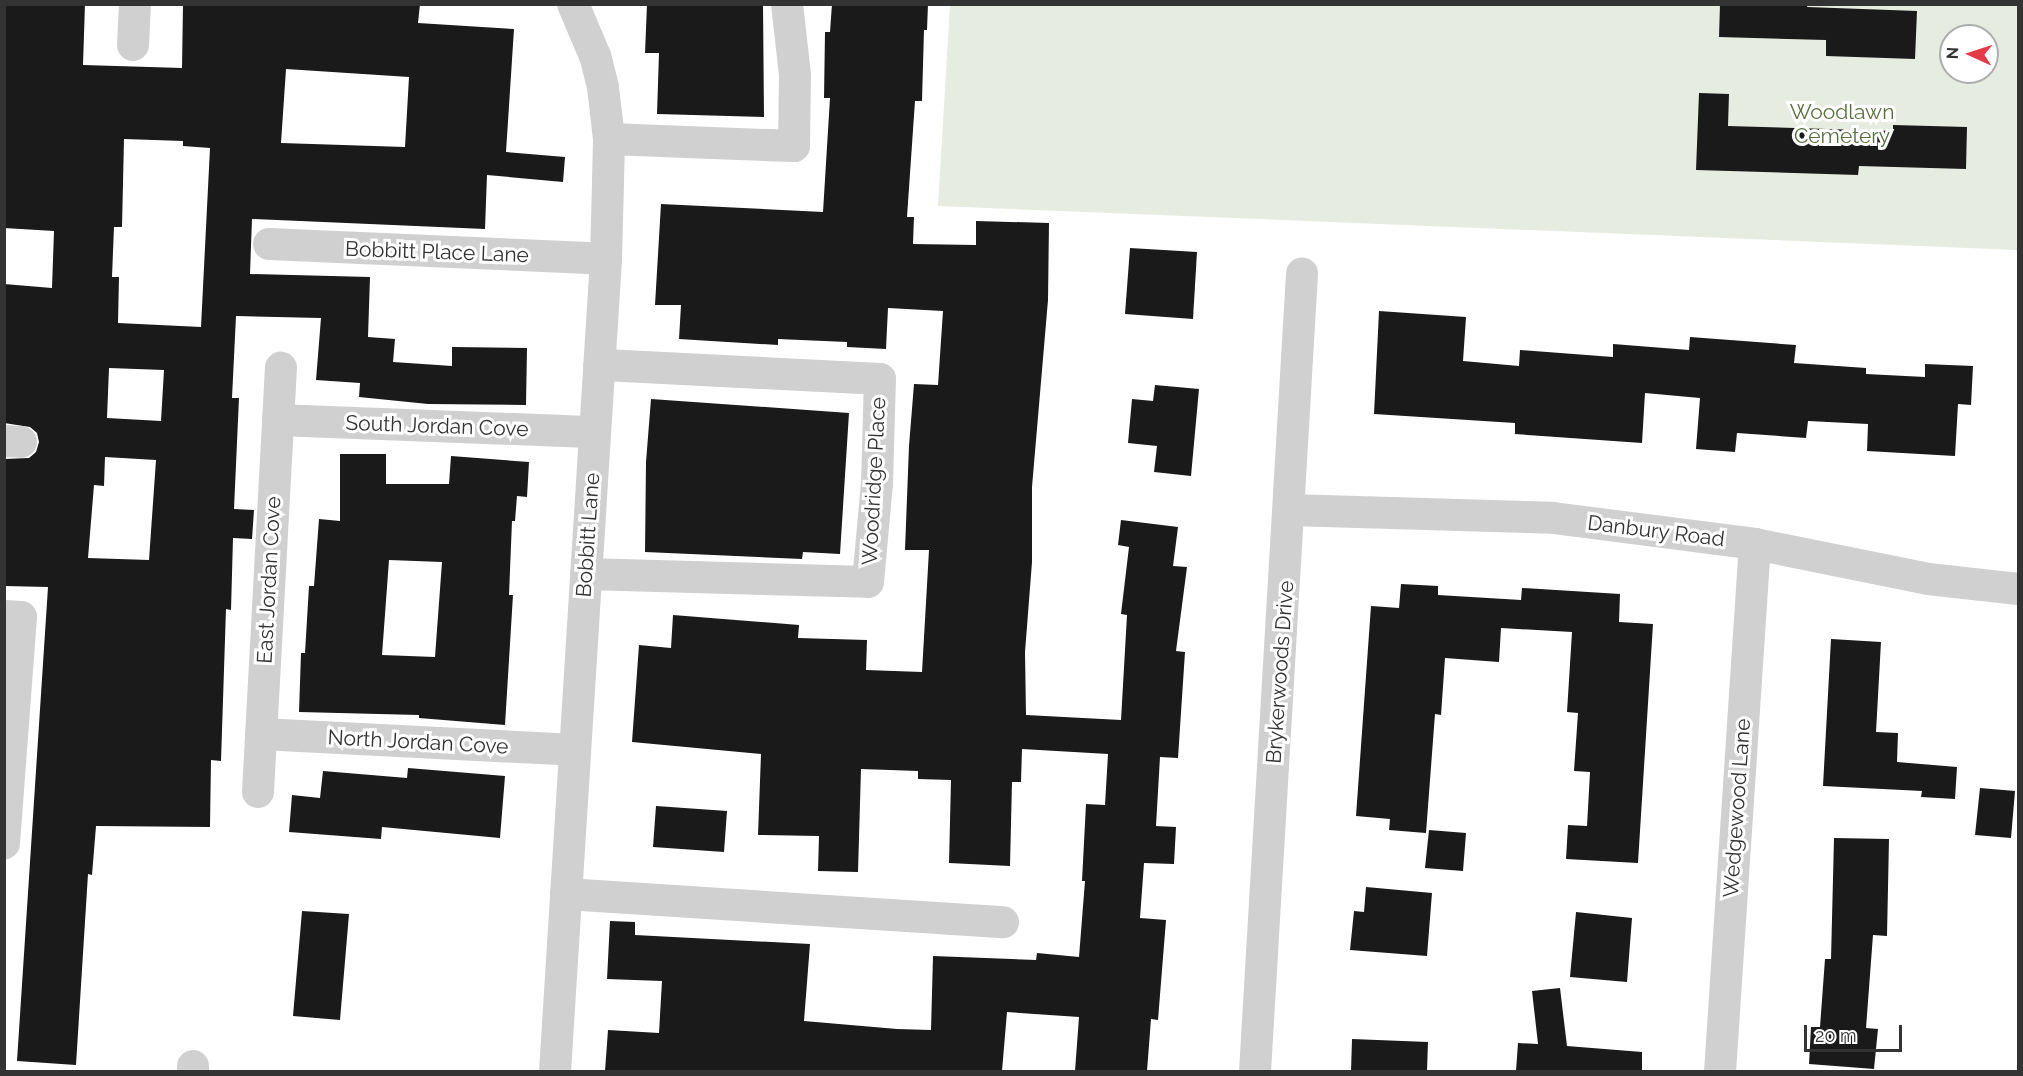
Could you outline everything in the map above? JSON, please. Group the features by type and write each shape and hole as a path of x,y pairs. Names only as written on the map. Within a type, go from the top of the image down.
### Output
{"street":[{"path":"133,45 135,4"},
{"name":"Bobbitt Lane","path":"555,1071 606,259 609,139 603,87 595,56 573,4"},
{"path":"609,139 794,146 795,75 788,4"},
{"name":"Bobbitt Place Lane","path":"269,244 606,259"},
{"name":"Brykerwoods Drive","path":"1255,1071 1290,510 1302,273"},
{"name":"Woodridge Place","path":"586,574 868,582 877,484 880,379 599,365"},
{"name":"East Jordan Cove","path":"258,792 281,368"},
{"name":"South Jordan Cove","path":"278,420 595,432"},
{"name":"Danbury Road","path":"1290,510 1553,518 1755,544 1928,579 2019,589"},
{"name":"Wedgewood Lane","path":"1720,1071 1755,544"},
{"path":"4,843 13,616"},
{"name":"North Jordan Cove","path":"261,734 575,750"},
{"path":"566,894 1003,922"}],"green space":[{"name":"Woodlawn Cemetery","path":"950,5 2018,5 2018,250 938,206"}],"building":[{"path":"4,4 85,4 83,65 182,68 183,4 420,4 418,23 514,29 506,152 565,157 563,182 487,175 485,229 252,219 250,274 370,277 368,337 395,339 393,362 452,366 452,347 527,348 526,405 428,404 359,397 360,383 316,380 321,318 236,316 232,398 239,398 234,509 254,510 252,539 233,538 231,610 226,609 221,761 211,760 210,827 96,826 92,875 88,874 76,1065 17,1061 48,587 4,586 4,459 29,458 36,452 39,442 37,433 30,427 4,423 4,284 52,288 54,231 4,228","holes":["286,69 409,77 405,147 281,143","124,139 183,141 183,146 210,148 201,327 118,323 119,277 112,277 114,227 122,227","109,368 164,370 161,421 107,418","105,457 156,460 149,560 88,558 94,485 104,486"]},
{"path":"647,4 763,4 764,117 657,114 659,53 645,53"},
{"path":"832,4 928,4 927,30 924,30 922,101 915,101 907,217 914,217 913,244 976,245 976,221 1049,223 1048,300 1032,487 1032,562 1025,652 1026,715 1121,720 1127,615 1121,614 1129,547 1118,545 1121,520 1178,527 1173,566 1187,567 1176,651 1185,652 1178,758 1160,757 1156,826 1176,827 1174,864 1144,863 1140,918 1166,920 1158,1020 1151,1019 1147,1071 1075,1071 1079,1017 1007,1012 1002,1071 605,1071 608,1030 659,1033 662,981 607,979 610,921 635,922 635,935 810,944 804,1021 897,1029 931,1030 933,956 1036,960 1037,953 1079,957 1085,881 1082,881 1086,804 1105,805 1108,754 1022,749 1021,782 1012,782 1010,866 949,863 951,780 918,779 918,771 861,769 858,872 818,871 819,836 758,835 761,754 632,742 639,645 671,648 673,615 799,625 798,638 867,640 866,670 922,672 929,550 905,550 909,446 914,384 938,385 943,311 888,308 886,349 847,347 847,342 778,339 778,345 679,339 681,305 655,305 661,204 823,212 830,98 824,98 825,32 830,32"},
{"path":"1720,4 1808,4 1807,7 1917,11 1915,59 1826,56 1826,40 1719,37"},
{"path":"1699,93 1729,94 1728,126 1893,131 1893,125 1967,127 1966,169 1859,166 1858,175 1696,170"},
{"path":"1130,248 1197,252 1193,319 1125,314"},
{"path":"1379,311 1466,317 1463,361 1519,366 1520,350 1613,357 1613,344 1689,350 1690,337 1796,345 1794,363 1866,368 1866,374 1925,377 1925,364 1973,366 1971,405 1958,404 1955,456 1867,451 1868,424 1808,421 1806,438 1737,433 1735,452 1696,449 1700,398 1645,393 1642,443 1515,434 1515,423 1374,414"},
{"path":"1155,385 1199,389 1191,476 1154,472 1157,446 1128,443 1132,399 1153,401"},
{"path":"651,399 849,413 840,554 803,552 802,559 645,552 646,462"},
{"path":"340,454 386,454 386,484 449,484 451,456 529,462 527,497 517,496 515,521 512,521 509,595 513,595 505,725 419,718 419,715 299,712 301,653 305,653 309,586 314,586 319,519 340,521","holes":["389,560 442,562 435,657 382,655"]},
{"path":"1401,584 1438,586 1438,595 1521,600 1522,588 1620,594 1619,622 1653,624 1638,863 1566,859 1568,825 1587,826 1590,772 1574,771 1578,713 1567,712 1572,632 1501,628 1499,662 1445,658 1441,715 1435,714 1426,833 1389,830 1390,819 1356,816 1371,606 1399,608"},
{"path":"1831,639 1881,642 1876,732 1898,733 1897,762 1957,767 1955,799 1921,797 1922,791 1823,786"},
{"path":"408,768 505,776 500,838 382,827 381,839 289,832 292,795 320,798 323,771 407,778"},
{"path":"1980,788 2015,791 2011,838 1975,835"},
{"path":"656,806 727,811 724,852 653,847"},
{"path":"1429,830 1466,833 1463,871 1425,868"},
{"path":"1834,838 1889,839 1887,936 1873,935 1866,1028 1878,1029 1874,1069 1809,1064 1811,1027 1820,1027 1825,959 1831,959"},
{"path":"1366,887 1432,893 1427,956 1350,950 1354,911 1364,912"},
{"path":"302,911 349,914 340,1020 293,1016"},
{"path":"1576,912 1632,918 1627,982 1570,977"},
{"path":"1560,988 1567,1046 1642,1052 1642,1071 1516,1071 1518,1043 1538,1044 1532,991"},
{"path":"1352,1039 1428,1042 1427,1071 1351,1071"}]}
